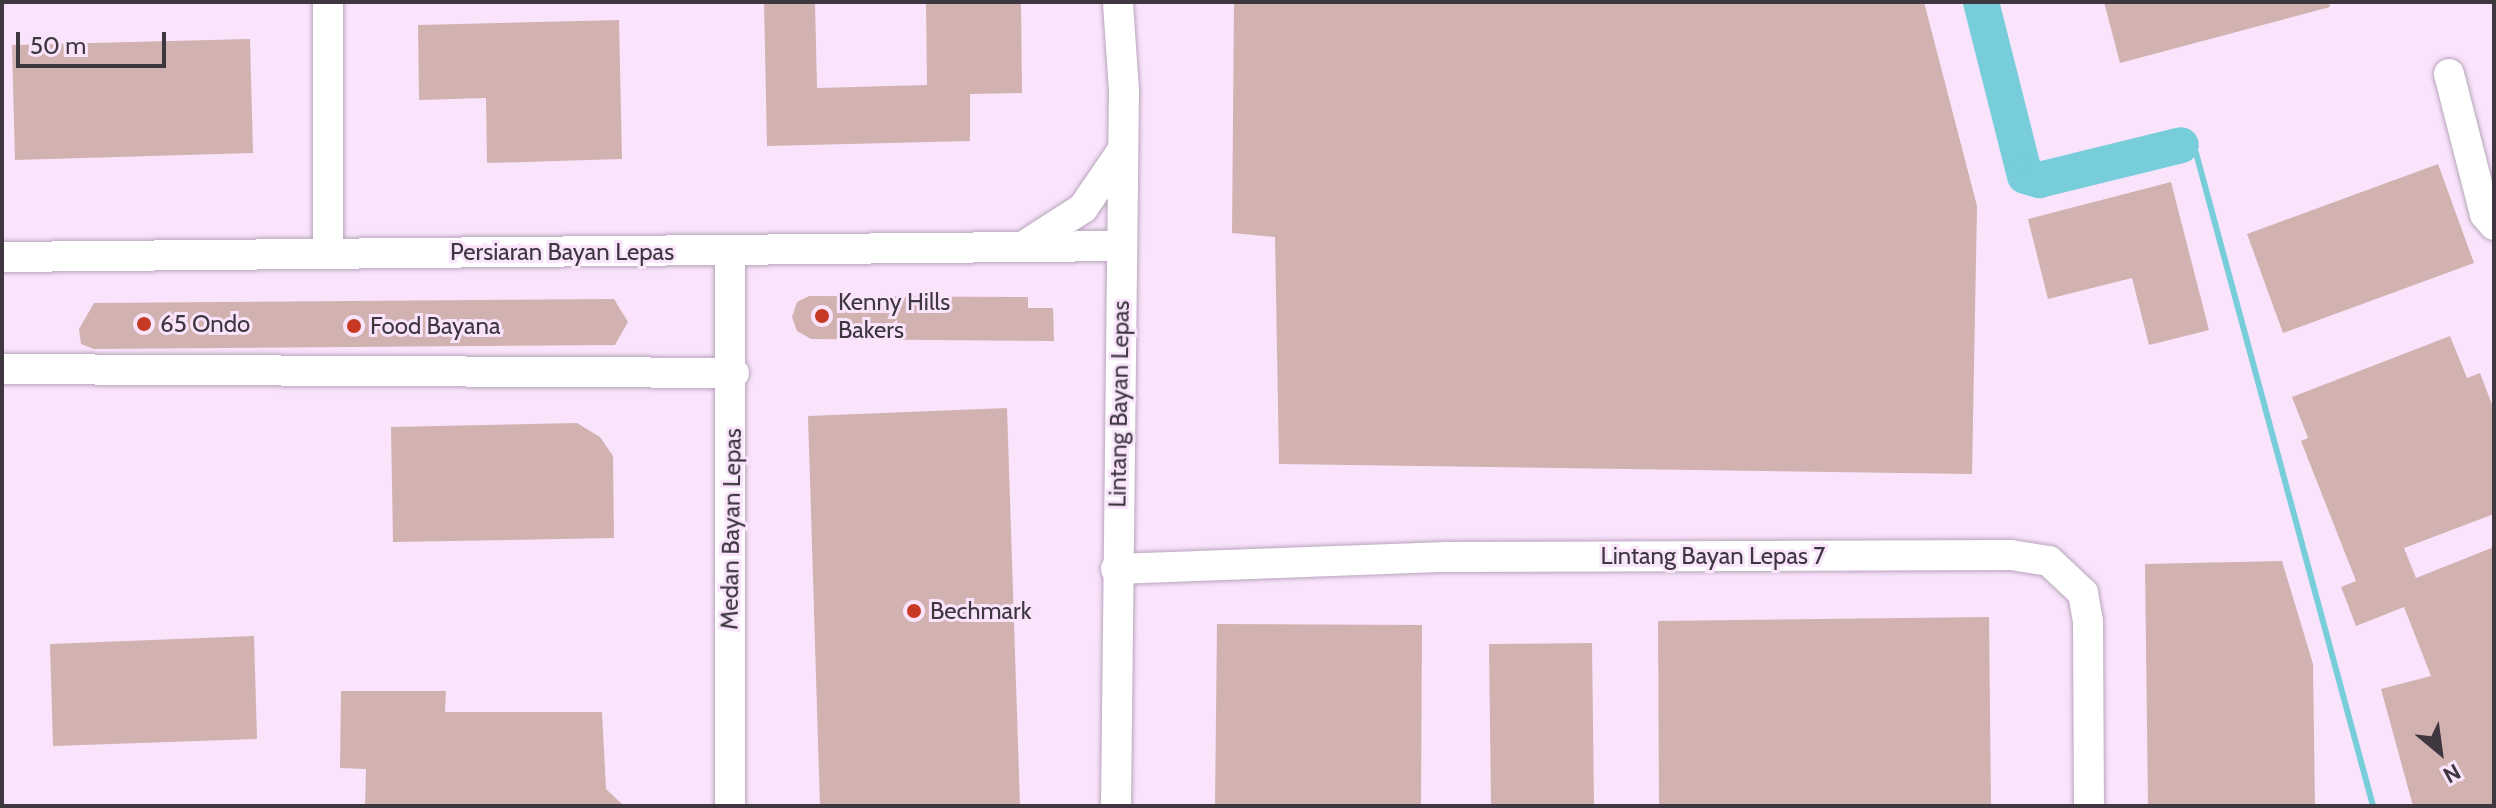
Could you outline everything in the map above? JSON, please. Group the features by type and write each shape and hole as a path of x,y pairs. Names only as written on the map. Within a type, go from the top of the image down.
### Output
{"street":[{"path":"328,2 328,252"},
{"name":"Lintang Bayan Lepas","path":"1116,806 1116,569 1124,149 1118,2"},
{"path":"2449,74 2485,214 2494,225"},
{"path":"1021,246 1083,208 1124,149"},
{"name":"Persiaran Bayan Lepas","path":"2,257 1121,246"},
{"name":"Medan Bayan Lepas","path":"730,251 734,373 730,806"},
{"path":"2,369 734,373"},
{"name":"Lintang Bayan Lepas 7","path":"1116,569 1447,557 2011,555 2049,561 2083,593 2088,621 2089,806"}],"building":[{"path":"764,2 815,2 817,88 927,85 926,2 1021,2 1022,93 970,94 970,141 767,146"},
{"path":"1234,2 1924,2 1977,206 1972,474 1279,464 1275,237 1232,233"},
{"path":"2104,2 2329,2 2330,7 2120,63"},
{"path":"619,20 622,159 487,163 486,98 419,100 418,25"},
{"path":"250,39 253,153 15,160 12,45"},
{"path":"2438,164 2474,263 2283,333 2247,234"},
{"path":"2171,182 2209,330 2149,345 2132,278 2048,299 2028,219"},
{"path":"809,296 1028,297 1028,308 1053,308 1054,341 811,339 797,331 792,317 797,302"},
{"name":"Food Bayana","path":"614,299 628,322 615,345 94,349 81,344 79,329 94,303"},
{"path":"2450,336 2467,378 2480,373 2494,410 2494,514 2404,548 2416,578 2494,547 2494,806 2413,806 2381,689 2431,676 2404,607 2356,626 2341,587 2356,581 2301,441 2308,438 2292,397"},
{"name":"Bechmark","path":"1007,408 1020,806 820,806 808,416"},
{"path":"577,423 600,437 613,456 614,538 393,542 391,427"},
{"path":"2282,561 2313,664 2315,806 2148,806 2145,564"},
{"path":"1989,617 1991,806 1659,806 1658,621"},
{"path":"1217,624 1422,625 1421,806 1215,806"},
{"path":"254,636 257,739 53,746 50,644"},
{"path":"1592,643 1594,806 1491,806 1489,644"},
{"path":"341,691 446,691 445,712 602,712 606,789 624,806 365,806 366,769 340,768"}],"waterway":[{"path":"1981,2 2025,176 2039,180 2181,145"},
{"path":"2181,145 2196,153 2373,806"}],"place":[{"name":"Kenny Hills Bakers","path":"822,316"},
{"name":"65 Ondo","path":"144,324"},
{"name":"Food Bayana","path":"354,326"},
{"name":"Bechmark","path":"914,611"}]}
